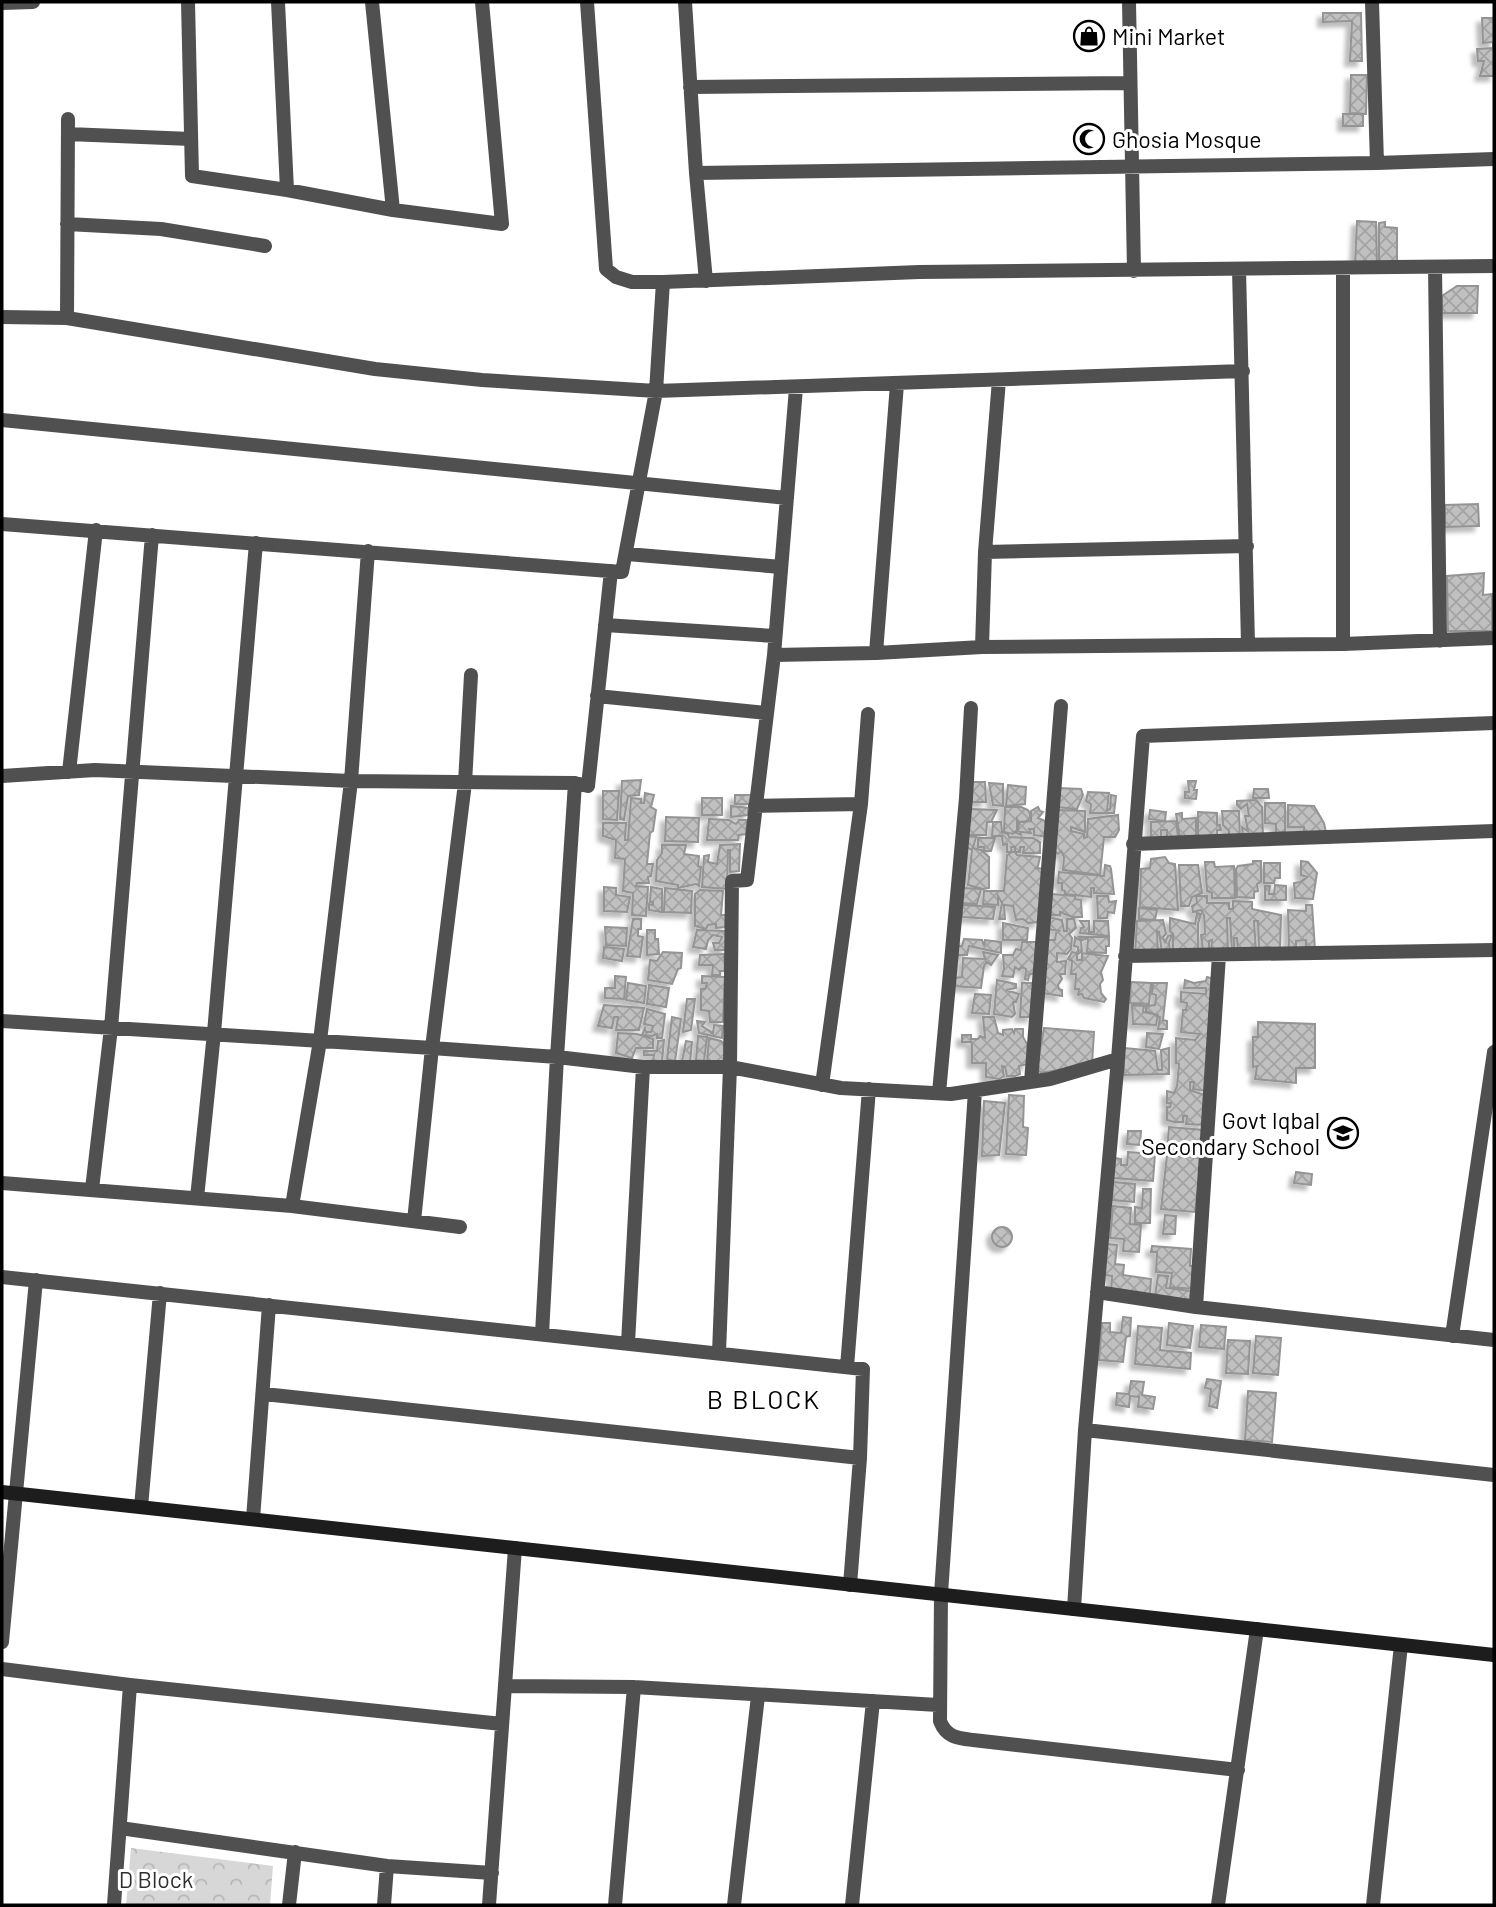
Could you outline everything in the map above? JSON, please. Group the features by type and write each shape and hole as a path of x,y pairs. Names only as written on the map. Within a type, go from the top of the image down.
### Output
{"street":[{"path":"2,3 33,2"},
{"path":"188,2 192,176 393,210 502,224 482,2"},
{"path":"278,2 287,190"},
{"path":"372,2 393,210"},
{"path":"587,2 606,269 616,277 632,282 919,272 1494,266"},
{"path":"685,2 706,281"},
{"path":"1129,2 1134,271"},
{"path":"1372,2 1377,163"},
{"path":"690,87 1130,83"},
{"path":"67,318 68,127 191,139"},
{"path":"696,173 1494,159"},
{"path":"67,225 161,229 265,246"},
{"path":"1435,267 1440,641"},
{"path":"1343,268 1343,643"},
{"path":"1240,269 1248,645"},
{"path":"2,524 622,572 656,391 663,282"},
{"path":"2,317 67,318 375,369 482,380 656,391 1243,371"},
{"path":"982,647 985,552 999,380"},
{"path":"876,653 897,384"},
{"path":"719,1353 730,1067 732,881 747,880 774,655 796,387"},
{"path":"2,420 787,498"},
{"path":"69,772 96,530"},
{"path":"92,1189 111,1028 152,535"},
{"path":"197,1198 214,1033 256,543"},
{"path":"985,552 1247,546"},
{"path":"292,1206 320,1041 351,781 368,551"},
{"path":"627,554 781,566"},
{"path":"2,776 95,770 351,781 575,783 588,786 611,571"},
{"path":"605,625 775,636"},
{"path":"774,655 982,647 1248,645 1494,638"},
{"path":"414,1221 432,1048 465,783 471,675"},
{"path":"597,696 767,713"},
{"path":"1031,1082 1061,706"},
{"path":"939,1093 966,798 971,708"},
{"path":"822,1084 860,804 868,714"},
{"path":"1074,1609 1085,1430 1143,736 1494,723"},
{"path":"542,1334 575,783"},
{"path":"755,806 860,804"},
{"path":"1133,844 1494,831"},
{"path":"1125,956 1494,950"},
{"path":"1196,1307 1219,955"},
{"path":"2,1021 432,1048 643,1067 730,1067 822,1084 951,1094 1050,1079 1118,1059"},
{"path":"1452,1336 1494,1052"},
{"path":"628,1343 643,1067"},
{"path":"848,1367 869,1089"},
{"path":"975,1091 941,1594 938,1704 940,1721 944,1731 955,1737 1238,1770"},
{"path":"2,1182 292,1206 460,1227"},
{"path":"2,1277 863,1368 860,1458 850,1584"},
{"path":"2,1642 9,1492 36,1280"},
{"path":"1097,1292 1196,1307 1494,1340"},
{"path":"141,1507 160,1293"},
{"path":"253,1519 269,1305"},
{"path":"264,1394 860,1458"},
{"path":"1085,1430 1494,1475"},
{"path":"9,1492 1494,1655"},
{"path":"489,1905 515,1548"},
{"path":"1218,1905 1257,1629"},
{"path":"1373,1905 1401,1645"},
{"path":"2,1669 502,1724"},
{"path":"114,1905 130,1685"},
{"path":"507,1686 634,1687 938,1704"},
{"path":"615,1905 634,1687"},
{"path":"734,1905 758,1696"},
{"path":"852,1905 873,1701"},
{"path":"121,1828 387,1866 492,1873"},
{"path":"289,1905 295,1852"},
{"path":"384,1905 387,1866"}],"green space":[{"name":"D Block","path":"131,1848 273,1866 270,1905 126,1905"}],"building":[{"path":"1323,13 1361,13 1362,61 1350,61 1352,21 1323,22"},
{"path":"1482,18 1494,18 1494,76 1480,76 1484,61 1478,61 1477,49 1493,48 1493,42 1483,43"},
{"path":"1351,75 1367,75 1366,114 1350,113"},
{"path":"1343,114 1363,114 1363,126 1343,126"},
{"path":"1357,221 1376,222 1377,264 1355,265"},
{"path":"1385,222 1385,227 1397,228 1397,264 1379,264 1379,223"},
{"path":"1457,286 1478,286 1477,313 1442,313 1442,296"},
{"path":"1478,504 1479,526 1445,527 1445,505"},
{"path":"1484,573 1483,595 1492,594 1492,631 1448,631 1447,576"},
{"path":"641,780 639,795 628,796 624,820 620,819 622,781"},
{"path":"1188,781 1196,781 1196,799 1185,798 1185,792 1189,792"},
{"path":"971,782 985,782 986,802 972,802"},
{"path":"989,783 1003,784 1003,806 993,805"},
{"path":"1008,785 1026,787 1025,804 1006,806"},
{"path":"1058,788 1081,789 1083,795 1077,809 1056,807"},
{"path":"1254,789 1268,789 1269,798 1253,798"},
{"path":"603,791 619,791 617,820 603,819"},
{"path":"1088,792 1109,793 1107,810 1110,809 1111,795 1116,796 1114,813 1090,813 1091,804 1086,801"},
{"path":"645,793 654,795 651,807 656,810 653,831 650,833 647,864 653,864 651,876 648,877 649,883 637,883 636,886 648,887 646,916 632,915 633,893 623,891 625,859 615,858 616,840 603,836 603,823 626,823 625,840 628,840 631,798 641,799 641,803 644,803"},
{"path":"735,795 751,795 749,804 735,804"},
{"path":"702,798 722,798 722,815 702,815"},
{"path":"1256,800 1262,807 1263,836 1243,837 1242,827 1248,831 1245,816 1249,816 1247,804 1241,809 1237,801"},
{"path":"1265,803 1285,803 1285,832 1276,834 1276,824 1265,823"},
{"path":"1288,805 1314,806 1326,832 1304,834 1304,827 1288,827"},
{"path":"731,806 748,808 748,815 731,817"},
{"path":"1005,807 1021,807 1030,814 1030,818 1025,822 1019,822 1017,819 1017,830 1013,834 1004,832"},
{"path":"1038,807 1043,812 1038,818 1045,821 1047,837 1034,835 1034,829 1029,829 1031,833 1020,832 1021,835 1014,832 1018,831 1019,822 1031,821 1031,811"},
{"path":"971,809 997,810 991,822 987,822 986,835 968,835"},
{"path":"1058,810 1085,811 1085,832 1071,827 1071,831 1084,834 1084,838 1087,837 1088,819 1118,815 1119,830 1115,837 1104,837 1100,875 1063,870 1064,857 1061,851 1058,854 1054,851"},
{"path":"1150,810 1166,812 1165,821 1149,819"},
{"path":"1222,811 1239,811 1240,838 1229,838 1229,831 1223,825"},
{"path":"1198,812 1217,813 1217,825 1220,825 1221,830 1217,830 1217,838 1198,838"},
{"path":"1182,813 1182,819 1196,818 1196,838 1180,838 1176,814"},
{"path":"666,817 699,818 698,842 665,841"},
{"path":"709,819 729,820 736,824 739,820 747,820 746,834 739,835 738,840 707,840"},
{"path":"1176,821 1178,837 1167,837 1167,830 1161,830 1161,839 1151,838 1151,822"},
{"path":"993,822 1001,822 1002,832 1009,837 1033,838 1040,842 1040,853 1023,853 1024,847 1020,847 1020,852 1015,852 1015,847 1011,847 1012,852 1007,852 1007,844 1003,845 1002,836 992,836"},
{"path":"966,836 976,837 973,848 981,850 989,857 989,888 968,885 972,850 964,846"},
{"path":"978,838 995,838 991,851 983,851 984,847 978,847"},
{"path":"740,844 739,871 730,872 728,850 727,889 702,887 704,856 709,855 708,862 717,864 720,845"},
{"path":"662,845 686,845 684,854 699,856 699,886 696,884 678,888 678,885 656,881 657,860 662,853"},
{"path":"1012,852 1040,857 1036,868 1045,869 1039,922 1016,920 1013,906 1004,905 1005,919 999,919 1002,903 998,896 998,905 983,904 984,891 1004,891 1007,855"},
{"path":"1165,857 1169,863 1175,864 1178,910 1140,907 1141,869 1150,868 1151,859"},
{"path":"1253,861 1261,861 1258,891 1254,892 1254,898 1237,897 1236,869 1238,866 1253,864"},
{"path":"1301,861 1308,862 1317,873 1313,899 1295,898 1294,883 1307,877 1301,875"},
{"path":"1205,862 1214,862 1215,867 1234,866 1235,898 1212,898 1212,893 1207,891"},
{"path":"1264,863 1280,863 1280,878 1275,878 1274,883 1264,883"},
{"path":"1105,865 1111,869 1114,894 1094,893 1094,888 1091,888 1091,897 1065,894 1062,883 1058,883 1059,872 1104,876"},
{"path":"1179,865 1198,865 1202,893 1192,897 1189,906 1181,906"},
{"path":"1275,885 1286,886 1286,900 1265,900 1265,886 1270,886 1269,894 1274,894"},
{"path":"604,887 616,888 616,895 630,897 627,912 604,911"},
{"path":"651,887 662,889 662,912 649,910 649,904 653,905 653,902 650,902"},
{"path":"665,888 692,891 691,913 664,912"},
{"path":"963,888 981,889 977,904 962,903"},
{"path":"700,890 723,891 721,915 726,915 725,927 716,928 716,924 708,925 706,929 695,926 695,894"},
{"path":"1052,894 1075,896 1075,899 1081,900 1082,917 1072,917 1060,912 1060,915 1050,915"},
{"path":"1097,896 1108,896 1109,902 1116,901 1114,913 1108,912 1107,918 1098,918"},
{"path":"1196,896 1207,896 1207,903 1229,903 1229,909 1233,909 1233,901 1252,902 1252,909 1281,915 1280,950 1259,950 1258,921 1254,921 1256,951 1238,952 1237,938 1234,938 1232,952 1230,918 1227,918 1228,952 1211,952 1212,940 1209,941 1209,952 1203,951 1201,935 1205,934 1204,915 1201,910 1193,912 1192,906 1197,903"},
{"path":"962,905 995,907 993,919 962,917"},
{"path":"1306,905 1312,905 1315,950 1306,946 1306,940 1296,941 1296,951 1289,951 1288,910 1306,911"},
{"path":"1139,908 1157,910 1155,920 1139,919"},
{"path":"1197,913 1201,914 1198,924 1198,952 1173,952 1170,918 1195,924"},
{"path":"1048,917 1062,920 1064,931 1067,931 1067,919 1074,919 1076,928 1069,934 1072,938 1071,949 1067,954 1057,953 1057,962 1066,961 1065,974 1060,974 1062,979 1058,985 1062,996 1042,993 1047,940 1055,940 1059,931 1047,929"},
{"path":"633,919 641,919 641,929 638,929 638,936 643,937 640,957 627,956"},
{"path":"1163,920 1165,942 1168,936 1172,935 1170,952 1162,953 1157,931 1158,953 1135,953 1137,921"},
{"path":"1080,921 1089,921 1089,932 1094,932 1094,921 1108,921 1109,936 1080,933 1084,927"},
{"path":"1003,923 1028,928 1027,940 1003,940"},
{"path":"605,927 627,928 626,946 606,945"},
{"path":"647,930 655,930 659,954 647,955"},
{"path":"697,930 726,931 726,950 715,950 713,943 719,943 722,937 713,935 708,940 706,949 693,947"},
{"path":"1075,937 1081,941 1082,951 1077,955 1077,960 1082,960 1082,953 1108,956 1101,972 1101,993 1106,999 1104,1002 1084,998 1082,994 1078,995 1079,989 1075,989 1076,974 1071,974 1072,961 1068,959 1072,952 1078,951 1078,947 1074,946"},
{"path":"1079,937 1109,937 1106,953 1087,952 1088,938 1082,940"},
{"path":"964,939 982,940 984,946 985,940 1001,942 1001,953 969,946 967,955 956,955 957,946 962,946"},
{"path":"1022,942 1036,942 1036,972 1029,975 1028,980 1025,979 1026,969 1022,967 1019,970 1015,967 1013,977 1002,976 1003,955 1013,955 1016,949 1021,950"},
{"path":"604,947 624,949 622,961 603,958"},
{"path":"663,952 682,953 681,968 678,969 672,984 648,980 650,960 657,961"},
{"path":"983,952 998,955 991,965 987,962 984,966 981,988 953,986 953,978 962,977 963,958 985,959"},
{"path":"724,954 725,971 720,971 720,975 712,975 713,965 699,965 700,955"},
{"path":"615,976 626,977 624,999 605,998 605,988 615,988"},
{"path":"702,976 725,977 723,1022 710,1022 709,1011 701,1010 701,989 705,989 707,983 702,983"},
{"path":"1207,977 1214,979 1207,1091 1193,1089 1194,1082 1190,1082 1190,1090 1207,1096 1204,1125 1186,1124 1187,1116 1183,1116 1183,1122 1174,1122 1167,1120 1167,1107 1170,1107 1171,1103 1167,1103 1167,1091 1174,1093 1177,1086 1179,1064 1176,1063 1176,1038 1195,1040 1200,1034 1181,1032 1183,1010 1186,1010 1187,1003 1181,1002 1181,992 1206,994 1206,988 1184,988 1185,980 1194,983 1206,981"},
{"path":"997,980 1016,984 1016,988 1006,990 1019,994 1016,1002 1013,1002 1015,1014 1012,1017 994,1014"},
{"path":"1131,982 1151,983 1149,1004 1130,1003"},
{"path":"628,983 646,986 644,1003 626,1000"},
{"path":"1022,983 1033,983 1032,1017 1020,1017"},
{"path":"1153,983 1167,983 1163,1020 1167,1021 1167,1029 1158,1029 1160,1017 1146,1011 1146,1006 1155,1005"},
{"path":"649,985 669,988 666,1007 647,1004"},
{"path":"975,994 991,995 989,1014 972,1013"},
{"path":"687,999 695,999 691,1030 683,1032"},
{"path":"604,1005 644,1008 639,1030 616,1030 618,1017 614,1017 612,1028 598,1026"},
{"path":"1132,1005 1144,1006 1143,1012 1158,1015 1156,1025 1133,1024"},
{"path":"647,1009 665,1014 662,1038 657,1038 657,1034 642,1035 645,1028 646,1032 651,1032 653,1026 644,1024"},
{"path":"672,1017 681,1019 675,1061 667,1059"},
{"path":"983,1017 994,1017 998,1033 1003,1035 1003,1030 1012,1029 1014,1033 1015,1029 1023,1029 1028,1064 1019,1066 1020,1074 1007,1076 1005,1067 1002,1066 1004,1076 999,1079 986,1077 986,1063 972,1063 971,1042 962,1042 962,1035 971,1035 971,1039 978,1039 980,1036 985,1038"},
{"path":"697,1021 705,1022 702,1026 713,1033 714,1025 723,1026 722,1038 699,1033"},
{"path":"1258,1022 1315,1024 1315,1068 1296,1068 1296,1083 1255,1079 1257,1066 1253,1067 1253,1037 1258,1037"},
{"path":"1044,1028 1094,1032 1092,1064 1041,1073 1037,1068"},
{"path":"618,1033 637,1034 653,1039 653,1048 636,1048 632,1058 616,1053"},
{"path":"1147,1033 1163,1034 1159,1049 1146,1047"},
{"path":"698,1036 707,1037 704,1061 696,1060"},
{"path":"709,1038 721,1041 728,1047 726,1064 707,1062"},
{"path":"664,1040 662,1062 653,1060 654,1055 644,1055 644,1051 657,1051 658,1041"},
{"path":"686,1041 692,1042 690,1063 682,1061"},
{"path":"1124,1048 1155,1051 1158,1070 1162,1070 1161,1050 1169,1048 1169,1074 1124,1075"},
{"path":"1009,1095 1024,1096 1023,1127 1028,1128 1026,1155 1006,1154"},
{"path":"984,1101 1005,1103 999,1155 982,1156"},
{"path":"1169,1127 1204,1130 1202,1154 1167,1150"},
{"path":"1128,1131 1141,1131 1140,1145 1127,1144"},
{"path":"1128,1152 1155,1154 1153,1181 1113,1178 1115,1158 1121,1159 1121,1165 1127,1165"},
{"path":"1167,1155 1201,1158 1195,1212 1161,1209"},
{"path":"1296,1172 1312,1174 1311,1185 1294,1183"},
{"path":"1113,1182 1135,1184 1134,1202 1112,1200"},
{"path":"1143,1189 1151,1189 1150,1223 1135,1223 1135,1207 1142,1208"},
{"path":"1113,1206 1131,1208 1130,1224 1141,1225 1139,1252 1123,1251 1124,1239 1110,1238"},
{"path":"1165,1215 1176,1216 1175,1234 1163,1234"},
{"path":"1002,1227 1009,1230 1012,1237 1009,1244 1002,1247 995,1244 992,1237 995,1230"},
{"path":"1107,1244 1117,1245 1115,1264 1124,1265 1123,1275 1151,1279 1150,1295 1111,1292 1112,1276 1104,1275"},
{"path":"1152,1246 1191,1249 1190,1266 1196,1266 1195,1289 1170,1287 1172,1273 1156,1272 1157,1252 1151,1252"},
{"path":"1158,1275 1168,1276 1166,1288 1191,1291 1189,1301 1155,1296"},
{"path":"1123,1317 1131,1318 1130,1336 1126,1337 1123,1362 1099,1360 1102,1323 1110,1323 1110,1332 1121,1333"},
{"path":"1169,1323 1193,1326 1190,1348 1167,1345"},
{"path":"1201,1325 1226,1327 1224,1349 1199,1347"},
{"path":"1138,1326 1162,1328 1160,1350 1191,1353 1190,1369 1135,1364"},
{"path":"1256,1336 1281,1338 1278,1375 1253,1373"},
{"path":"1228,1340 1250,1341 1248,1374 1226,1373"},
{"path":"1207,1379 1221,1381 1217,1408 1209,1406 1211,1389 1205,1388"},
{"path":"1131,1381 1144,1382 1142,1395 1155,1397 1153,1409 1138,1407 1139,1397 1130,1396 1129,1407 1116,1405 1117,1393 1129,1394"},
{"path":"1248,1391 1276,1393 1272,1442 1245,1440"}],"place":[{"name":"Mini Market","path":"1089,36"},
{"name":"Ghosia Mosque","path":"1089,139"},
{"name":"Govt Iqbal Secondary School","path":"1343,1133"}],"district":[{"name":"B BLOCK","path":"764,1398"}]}
